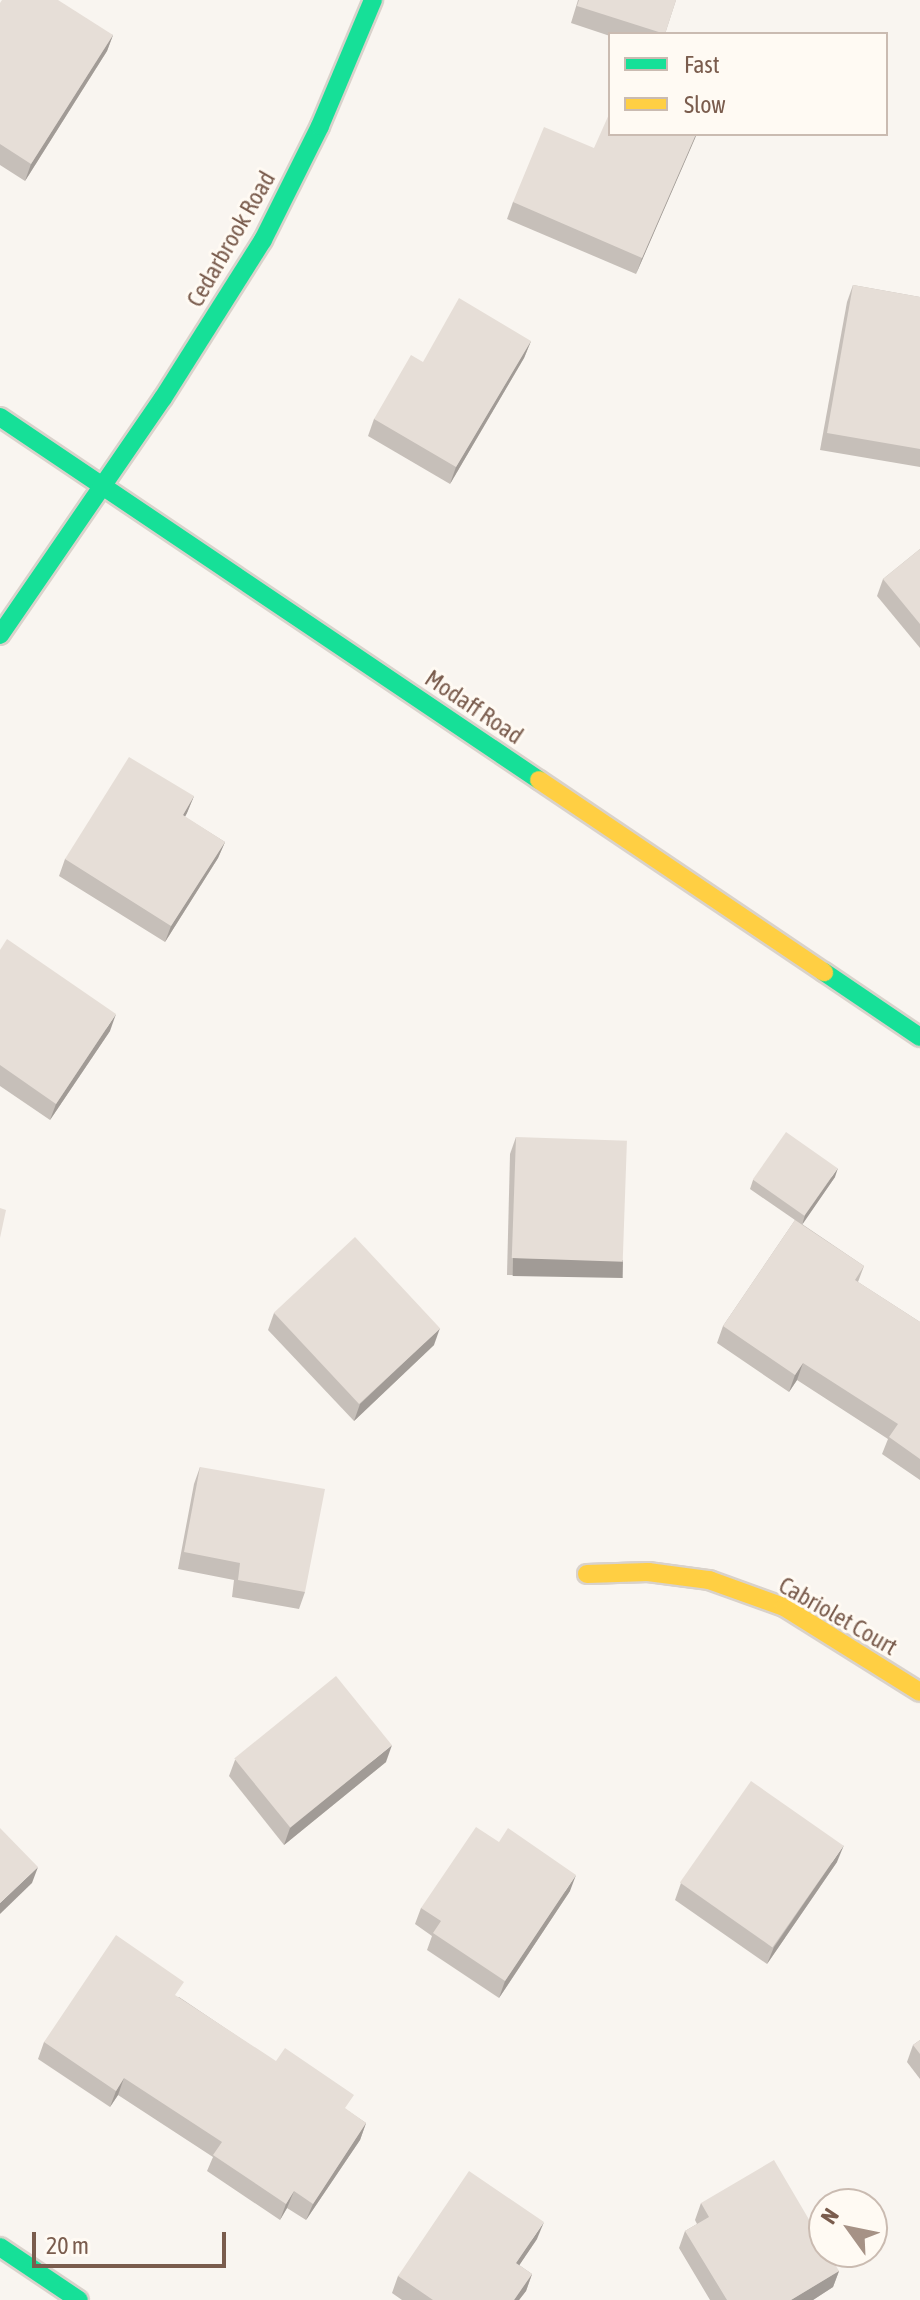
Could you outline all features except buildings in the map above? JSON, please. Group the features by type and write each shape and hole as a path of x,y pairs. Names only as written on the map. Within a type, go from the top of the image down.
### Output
{"street":[{"name":"Cedarbrook Road","path":"0,635 103,487 263,240 320,126 373,0"},
{"name":"Modaff Road","path":"0,417 920,1037"},
{"name":"Cabriolet Court","path":"587,1574 648,1572 709,1580 784,1607 920,1692"},
{"path":"0,2247 79,2300"}],"traffic: fast":[{"path":"0,635 163,398 263,240 320,126 373,0"},
{"path":"0,417 539,780"},
{"path":"824,972 920,1037"},
{"path":"0,2247 79,2300"}],"traffic: slow":[{"path":"539,780 824,972"},
{"path":"587,1574 648,1572 709,1580 784,1607 920,1692"}]}
